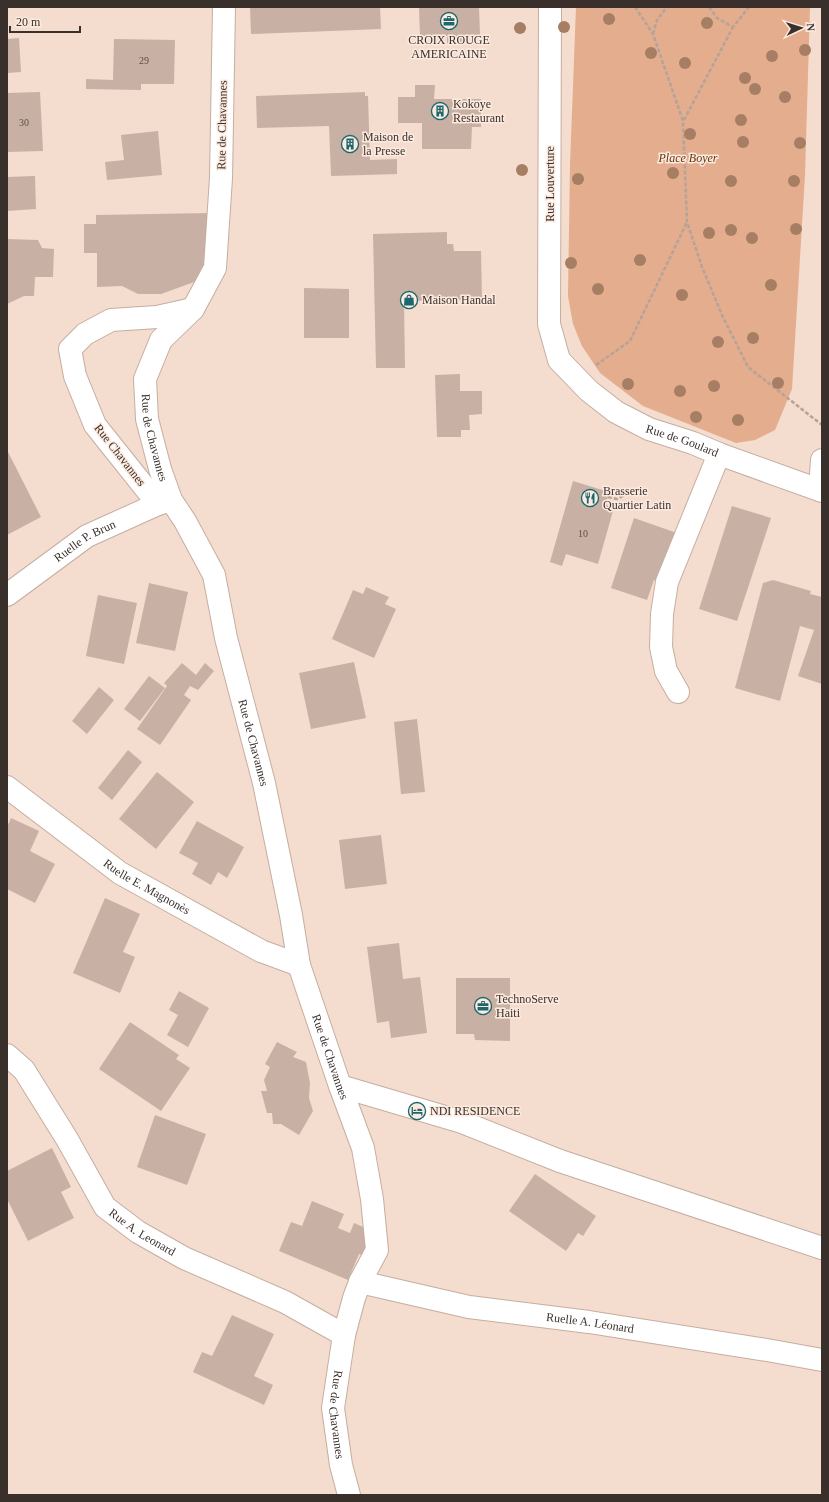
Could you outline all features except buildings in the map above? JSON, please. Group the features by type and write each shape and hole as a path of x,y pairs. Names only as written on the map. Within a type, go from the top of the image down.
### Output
{"street":[{"name":"Rue de Chavannes","path":"224,7 221,178 215,268 193,309 161,340 145,379 147,419 160,470 165,502 185,521 214,575 226,638 264,783 291,915 299,965 340,1086 363,1148 372,1199 376,1250 360,1282 344,1335 333,1408 341,1465 349,1495"},
{"name":"Rue Louverture","path":"550,7 549,324 560,360"},
{"name":"Rue Chavannes","path":"165,502 121,459 96,425 75,376 70,349 85,334 111,320 157,317 193,309"},
{"name":"Rue de Goulard","path":"560,360 589,391 616,412 649,429 693,443 821,491"},
{"path":"678,692 666,671 661,647 662,614 667,582 719,454"},
{"path":"821,491 822,460"},
{"name":"Ruelle P. Brun","path":"7,595 87,536 165,502"},
{"name":"Ruelle E. Magnonès","path":"7,787 120,873 261,951 299,965"},
{"name":"Rue A. Leonard","path":"7,1055 24,1070 67,1139 105,1207 138,1232 184,1258 285,1302 344,1335"},
{"path":"340,1086 462,1122 560,1161 822,1248"},
{"name":"Ruelle A. Léonard","path":"360,1282 469,1307 589,1322 822,1360"}],"path":[{"path":"635,7 653,34 683,121 687,222 702,267 719,308 748,367 822,425"},
{"path":"653,34 657,20 667,7"},
{"path":"709,7 717,18 733,27"},
{"path":"683,121 733,27 748,7"},
{"path":"577,378 630,341 687,222"},
{"path":"608,497 617,499 630,492"}],"green space":[{"name":"Place Boyer","path":"576,7 810,7 805,175 792,389 775,430 755,440 736,443 643,406 600,373 582,346 573,324 568,296 570,165"}],"place":[{"name":"CROIX ROUGE AMERICAINE","path":"449,21"},
{"name":"Kokoye Restaurant","path":"440,111"},
{"name":"Maison de la Presse","path":"350,144"},
{"name":"Maison Handal","path":"409,300"},
{"name":"Brasserie Quartier Latin","path":"590,498"},
{"name":"TechnoServe Haiti","path":"483,1006"},
{"name":"NDI RESIDENCE","path":"417,1111"}]}
